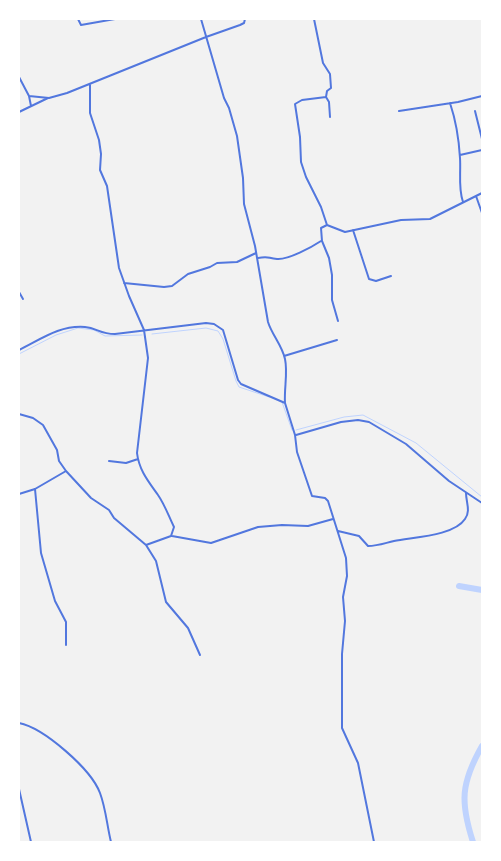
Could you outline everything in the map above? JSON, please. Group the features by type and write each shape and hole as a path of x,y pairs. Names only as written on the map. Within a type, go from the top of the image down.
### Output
{"street":[{"path":"78,19 80,25 83,25 115,19"},
{"path":"201,19 224,98 234,125 243,178 244,204 258,258 268,322 271,332 284,356 286,369 285,403 295,435 296,452 312,496 327,499 346,558 347,576 343,597 345,621 342,654 342,728 358,763 374,842"},
{"path":"19,112 49,98 90,84 242,24 244,19"},
{"path":"314,19 323,63 330,74 332,88 327,91 326,97 329,102 330,117"},
{"path":"19,77 29,96 31,106"},
{"path":"90,84 90,113 101,154 100,170 107,186 119,268 144,330 148,358 144,381 137,452 138,459 143,473 159,496 174,527 171,536"},
{"path":"29,96 49,98"},
{"path":"399,111 482,96"},
{"path":"326,97 302,100 294,104 300,137 301,162 327,225 342,232 401,220 430,219 482,193"},
{"path":"450,103 456,125 460,156 460,192 463,202"},
{"path":"475,111 482,140"},
{"path":"460,156 482,150"},
{"path":"476,196 482,213"},
{"path":"327,225 322,228 322,241 329,258 332,275 332,300 338,322"},
{"path":"353,230 369,279 376,281 392,276"},
{"path":"258,258 268,256 280,258 322,241"},
{"path":"124,283 172,286 188,274 217,263 236,262 256,253"},
{"path":"19,292 23,299"},
{"path":"19,350 47,334 76,327 94,328 104,334 206,323 219,326 223,330 241,384 285,403"},
{"path":"284,356 337,340"},
{"path":"19,414 33,418 43,425 52,438 59,461 66,471 92,498 109,510 114,518 146,545 156,561 166,602 188,628 200,655"},
{"path":"295,435 341,422 366,421 406,444 449,481 482,503"},
{"path":"109,461 126,463 138,459"},
{"path":"19,494 35,489 66,471"},
{"path":"35,489 41,553 55,601 66,622 66,645"},
{"path":"338,531 359,536 368,546 378,546 393,541 438,534 458,525 465,519 468,510 466,493"},
{"path":"146,545 171,536 211,543 258,527 282,524 308,526 333,520"},
{"path":"19,723 29,725 45,734 68,754 95,782 100,792 107,818 111,842"},
{"path":"19,789 31,842"}],"waterway":[{"path":"19,354 56,335 78,328 94,330 105,336 142,335"},
{"path":"152,334 206,328 218,331 223,339 239,387 269,397"},
{"path":"282,402 292,430"},
{"path":"296,430 344,417 363,415 416,443 482,497"},
{"path":"459,586 482,590"},
{"path":"473,842 466,815 466,782 482,746"}]}
